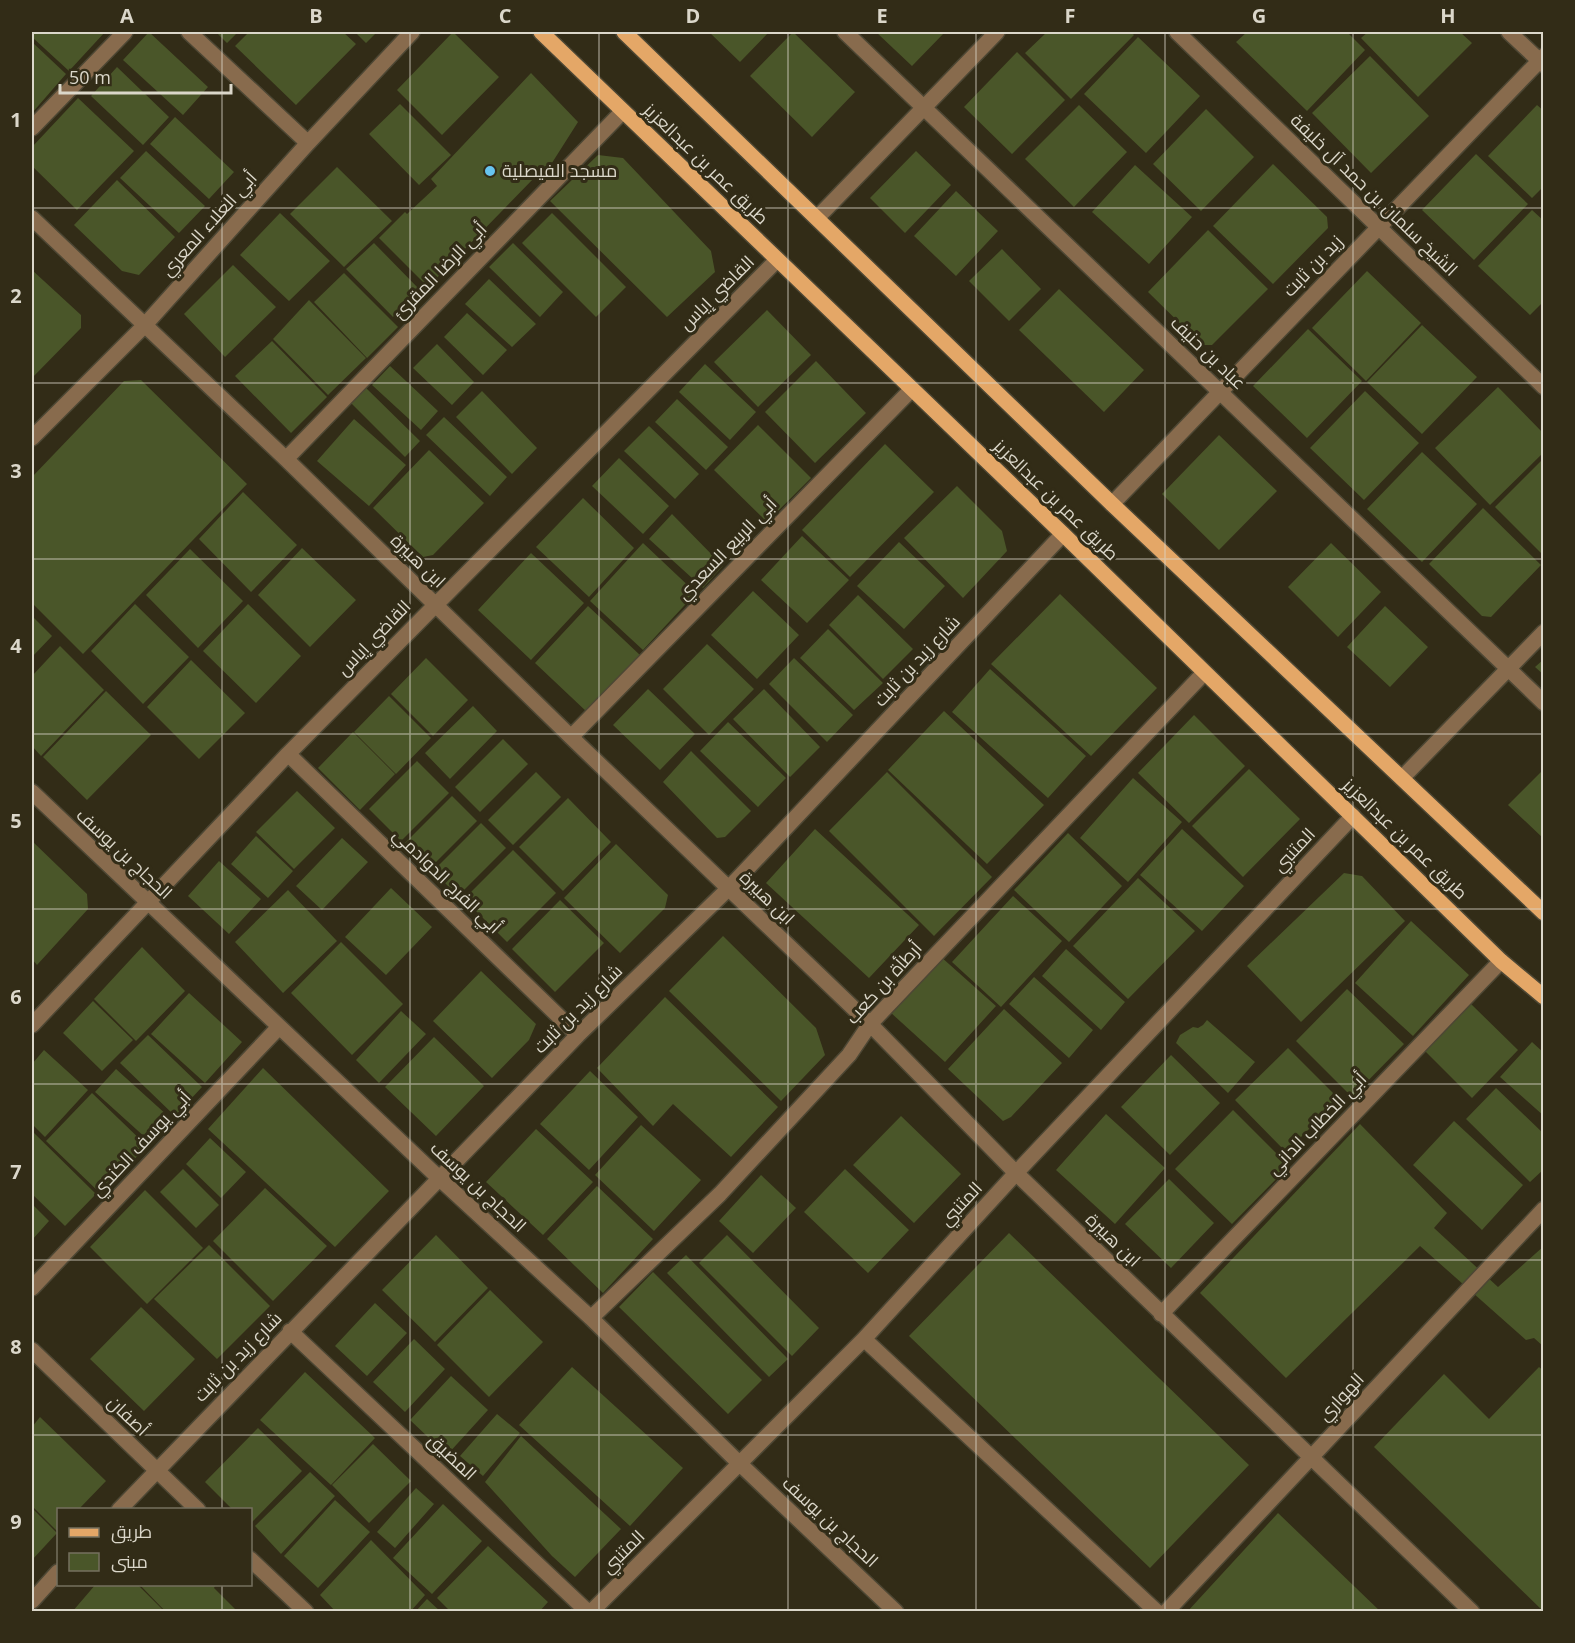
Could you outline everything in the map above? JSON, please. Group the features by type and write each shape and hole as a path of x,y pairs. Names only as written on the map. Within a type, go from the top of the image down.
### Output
{"main road":[{"name":"طريق عمر بن عبدالعزيز","path":"541,32 1063,534 1501,961 1544,997"},
{"name":"طريق عمر بن عبدالعزيز","path":"624,32 1112,504 1544,913"}],"street":[{"path":"32,128 125,32"},
{"path":"189,32 308,143"},
{"name":"أبي العلاء المعري","path":"32,438 144,326 308,143 412,32"},
{"name":"عباد بن حنيف","path":"845,32 1544,703"},
{"path":"817,218 997,32"},
{"name":"الشيخ سلمان بن حمد آل خليفة","path":"1176,32 1544,387"},
{"path":"1509,32 1542,60"},
{"name":"زيد بن ثابت","path":"1112,504 1542,60"},
{"name":"أبي الرضا المقرئ","path":"286,459 622,111"},
{"name":"ابن هبيرة","path":"32,218 286,459 870,1024 1016,1173 1161,1314 1472,1611"},
{"name":"القاضي إياس","path":"32,1024 288,754 777,260"},
{"name":"أبي الربيع السعدي","path":"571,737 912,389"},
{"name":"شارع زيد بن ثابت","path":"120,1508 578,1035 729,888 1063,534"},
{"path":"1402,778 1544,632"},
{"name":"أرطأة بن كعب","path":"591,1318 720,1194 849,1055 870,1024 1204,673"},
{"name":"أبي الفرج الدوادمي","path":"288,754 578,1035"},
{"name":"الحجاج بن يوسف","path":"32,792 440,1179 591,1318 739,1463 896,1611"},
{"name":"المتنبي","path":"589,1611 864,1339 1016,1173 1353,816"},
{"name":"أبي الخطاب الداني","path":"1161,1314 1501,961"},
{"name":"أبي يوسف الكندي","path":"32,1288 279,1027"},
{"name":"الهواري","path":"1166,1611 1544,1209"},
{"name":"المضيق","path":"290,1331 589,1611"},
{"path":"864,1339 1157,1611"},
{"name":"أصفان","path":"32,1350 197,1508"},
{"path":"252,1561 306,1611"},
{"path":"32,1601 57,1573"}],"building":[{"path":"32,32 105,32 69,71 32,37"},
{"path":"149,32 208,87 183,115 123,60"},
{"path":"216,32 238,32 227,43"},
{"path":"249,32 343,32 356,44 296,105 235,46"},
{"path":"355,32 377,32 366,43"},
{"path":"453,32 499,77 442,135 397,90"},
{"path":"709,32 769,32 740,62"},
{"path":"793,32 855,92 812,137 750,76"},
{"path":"876,32 945,32 912,66"},
{"path":"1047,32 1131,32 1134,35 1071,99 1025,53"},
{"path":"1247,32 1347,32 1365,50 1307,111 1236,42"},
{"path":"1368,32 1460,32 1472,43 1418,97 1361,38"},
{"path":"1138,37 1200,96 1146,153 1084,94"},
{"path":"32,42 66,74 32,113"},
{"path":"1017,52 1065,100 1012,154 964,107"},
{"path":"1370,56 1429,116 1371,173 1312,113"},
{"path":"117,67 169,117 143,145 91,96"},
{"name":"مسجد الفيصلية","path":"531,73 578,122 550,166 535,177 428,287 379,238 405,212 407,214 437,186 431,179"},
{"path":"78,98 134,151 77,210 32,166 32,147"},
{"path":"400,104 451,155 419,185 369,134"},
{"path":"1079,105 1127,152 1074,207 1025,159"},
{"path":"1537,105 1544,111 1544,186 1532,198 1488,156"},
{"path":"1206,109 1254,157 1201,211 1153,164"},
{"path":"175,117 234,172 209,199 150,144"},
{"path":"146,151 205,206 179,233 120,178"},
{"path":"916,151 951,185 905,233 870,198"},
{"path":"1476,154 1528,204 1474,260 1422,210"},
{"path":"598,155 623,158 711,251 715,272 667,317 550,201"},
{"path":"1273,164 1327,217 1328,228 1273,284 1213,226"},
{"path":"1135,165 1192,217 1149,264 1092,212"},
{"path":"337,167 392,221 344,267 290,214"},
{"path":"117,180 175,237 139,275 122,271 74,225"},
{"path":"956,191 998,231 956,276 914,236"},
{"path":"1532,210 1544,221 1544,301 1530,315 1478,266"},
{"path":"280,213 330,261 289,301 240,255"},
{"path":"552,213 626,287 596,317 522,243"},
{"path":"1208,230 1268,289 1212,345 1202,345 1148,292"},
{"path":"374,243 420,290 393,317 346,269"},
{"path":"513,243 563,292 540,317 489,267"},
{"path":"1002,249 1041,289 1009,321 969,281"},
{"path":"233,265 276,307 225,357 184,314"},
{"path":"32,270 81,315 81,328 33,377"},
{"path":"1367,271 1421,323 1366,381 1312,328"},
{"path":"344,273 398,327 367,358 314,302"},
{"path":"489,279 536,324 512,347 465,304"},
{"path":"1059,289 1144,370 1104,412 1019,330"},
{"path":"309,300 366,358 328,395 273,339"},
{"path":"767,310 811,355 758,407 714,362"},
{"path":"467,313 507,350 483,375 444,337"},
{"path":"1422,325 1477,377 1422,434 1367,382"},
{"path":"1308,329 1362,381 1307,438 1253,386"},
{"path":"272,341 327,397 291,433 235,376"},
{"path":"437,344 474,382 452,405 413,368"},
{"path":"816,361 866,413 815,463 765,412"},
{"path":"705,364 756,412 730,440 679,392"},
{"path":"390,366 438,411 421,430 372,385"},
{"path":"141,380 247,484 83,654 32,603 32,477 124,381"},
{"path":"1498,387 1544,434 1544,452 1490,505 1435,448"},
{"path":"366,388 420,441 405,457 351,403"},
{"path":"482,391 537,448 512,474 456,417"},
{"path":"1365,391 1419,443 1364,500 1310,448"},
{"path":"677,399 728,447 706,470 655,422"},
{"path":"444,417 507,477 490,496 426,435"},
{"path":"354,419 406,465 369,506 317,461"},
{"path":"758,425 811,478 767,522 714,470"},
{"path":"649,426 699,474 675,499 624,451"},
{"path":"1219,435 1277,491 1219,550 1162,494"},
{"path":"885,444 934,492 850,577 802,530"},
{"path":"429,450 484,503 433,555 423,557 373,508"},
{"path":"1422,452 1477,504 1422,562 1367,509"},
{"path":"619,458 669,506 643,534 592,486"},
{"path":"1544,458 1544,556 1495,507"},
{"path":"957,486 1002,531 1007,551 963,598 904,538"},
{"path":"243,492 297,545 251,592 199,539"},
{"path":"583,498 634,548 589,597 536,547"},
{"path":"1483,508 1541,565 1491,617 1482,616 1429,564"},
{"path":"672,514 723,566 703,588 649,539"},
{"path":"802,536 849,580 807,623 761,580"},
{"path":"899,542 945,586 904,629 857,586"},
{"path":"643,543 696,593 643,650 590,601"},
{"path":"1331,543 1381,592 1338,637 1288,587"},
{"path":"302,548 356,600 310,647 258,595"},
{"path":"190,549 243,601 198,648 146,595"},
{"path":"531,553 584,603 531,660 478,610"},
{"path":"753,591 799,635 757,679 711,635"},
{"path":"1060,594 1157,688 1091,756 991,664"},
{"path":"858,595 913,649 883,679 829,625"},
{"path":"135,604 189,657 143,704 91,651"},
{"path":"248,604 301,656 256,703 203,651"},
{"path":"588,606 641,656 588,713 535,663"},
{"path":"1385,606 1428,647 1390,687 1347,647"},
{"path":"32,616 52,636 32,657"},
{"path":"828,629 883,683 854,710 800,658"},
{"path":"707,644 754,689 709,735 663,689"},
{"path":"60,646 104,690 41,756 32,746 32,676"},
{"path":"426,658 468,700 433,736 391,694"},
{"path":"794,658 853,715 827,742 769,684"},
{"path":"1544,659 1544,675 1535,667"},
{"path":"191,660 245,713 199,759 147,707"},
{"path":"990,669 1086,756 1048,798 952,712"},
{"path":"648,689 695,734 660,770 613,725"},
{"path":"764,689 820,747 790,777 733,719"},
{"path":"106,691 151,735 87,800 43,757"},
{"path":"389,696 431,738 396,774 354,732"},
{"path":"473,706 497,731 450,779 425,753"},
{"path":"944,711 1044,805 987,864 888,770"},
{"path":"1194,715 1245,766 1189,823 1138,773"},
{"path":"728,722 786,778 758,807 700,751"},
{"path":"353,732 395,774 360,810 318,768"},
{"path":"503,739 528,764 480,812 455,787"},
{"path":"691,751 751,811 725,837 717,838 663,782"},
{"path":"417,761 449,793 401,841 369,809"},
{"path":"1249,769 1300,819 1243,877 1192,826"},
{"path":"1544,769 1544,839 1508,805"},
{"path":"536,772 561,797 513,845 488,820"},
{"path":"887,772 992,877 934,936 829,831"},
{"path":"1133,778 1182,822 1128,882 1080,838"},
{"path":"297,791 335,828 294,869 256,832"},
{"path":"452,796 477,821 429,869 404,844"},
{"path":"568,798 611,842 563,891 519,847"},
{"path":"481,823 506,848 458,896 433,871"},
{"path":"815,829 919,925 869,978 766,883"},
{"path":"1182,829 1244,886 1202,931 1140,875"},
{"path":"1068,833 1122,886 1069,942 1014,890"},
{"path":"256,836 293,871 268,898 231,864"},
{"path":"342,838 368,862 322,910 296,886"},
{"path":"32,841 87,894 88,909 37,965 32,959"},
{"path":"616,844 668,895 665,908 620,953 564,898"},
{"path":"513,850 556,893 507,942 464,899"},
{"path":"219,861 261,899 229,934 188,896"},
{"path":"1344,873 1362,876 1405,921 1301,1022 1247,966"},
{"path":"1138,878 1195,931 1128,999 1073,946"},
{"path":"391,888 432,927 386,975 345,937"},
{"path":"288,890 337,941 283,993 235,942"},
{"path":"1013,896 1062,941 1001,1007 952,962"},
{"path":"560,900 604,943 555,992 512,949"},
{"path":"1411,921 1469,975 1413,1036 1355,983"},
{"path":"723,936 816,1028 825,1055 781,1101 669,991"},
{"path":"341,942 403,1004 352,1055 291,993"},
{"path":"142,947 185,991 136,1041 94,999"},
{"path":"1066,949 1125,1002 1101,1030 1042,976"},
{"path":"940,956 996,1006 945,1062 890,1012"},
{"path":"481,971 536,1024 529,1040 492,1078 433,1021"},
{"path":"1034,977 1093,1030 1069,1058 1009,1004"},
{"path":"1347,989 1404,1044 1352,1097 1296,1041"},
{"path":"189,993 242,1042 205,1083 151,1034"},
{"path":"665,997 778,1107 731,1157 673,1104 653,1126 597,1068"},
{"path":"93,1001 133,1040 102,1071 63,1033"},
{"path":"1471,1004 1518,1050 1472,1098 1425,1051"},
{"path":"1004,1009 1062,1063 1011,1117 1003,1121 948,1069"},
{"path":"401,1011 426,1034 379,1083 356,1060"},
{"path":"1207,1020 1255,1062 1228,1093 1176,1043 1180,1035 1193,1027 1198,1028"},
{"path":"148,1035 202,1087 175,1116 120,1063"},
{"path":"434,1037 484,1086 436,1136 385,1087"},
{"path":"1532,1042 1544,1053 1544,1116 1500,1077"},
{"path":"1288,1048 1339,1099 1286,1152 1235,1100"},
{"path":"44,1050 88,1090 45,1137 32,1124 32,1064"},
{"path":"1171,1055 1220,1103 1170,1155 1121,1107"},
{"path":"263,1068 389,1191 335,1247 208,1129"},
{"path":"116,1069 168,1116 147,1139 95,1092"},
{"path":"590,1071 638,1117 589,1170 540,1124"},
{"path":"1496,1088 1544,1134 1544,1169 1530,1182 1466,1119"},
{"path":"92,1093 147,1146 101,1194 46,1141"},
{"path":"1233,1110 1289,1166 1232,1224 1175,1169"},
{"path":"1106,1114 1165,1168 1115,1224 1056,1170"},
{"path":"901,1116 961,1174 914,1223 853,1165"},
{"path":"1454,1121 1523,1185 1482,1230 1413,1165"},
{"path":"1360,1124 1447,1213 1434,1228 1498,1287 1544,1246 1544,1347 1534,1338 1526,1340 1420,1246 1286,1378 1200,1293"},
{"path":"641,1125 701,1180 654,1231 595,1175"},
{"path":"536,1129 593,1182 543,1235 486,1182"},
{"path":"32,1131 96,1194 65,1226 32,1194"},
{"path":"210,1138 246,1172 221,1198 186,1164"},
{"path":"183,1169 219,1205 196,1228 160,1192"},
{"path":"845,1169 909,1230 868,1273 804,1212"},
{"path":"761,1175 796,1208 753,1253 719,1221"},
{"path":"1169,1179 1214,1223 1171,1268 1125,1224"},
{"path":"597,1186 653,1239 603,1293 547,1239"},
{"path":"265,1188 327,1246 273,1301 213,1241"},
{"path":"145,1190 203,1248 147,1304 90,1247"},
{"path":"32,1204 49,1221 32,1240"},
{"path":"1009,1233 1249,1465 1150,1568 909,1336"},
{"path":"436,1235 488,1288 435,1342 382,1290"},
{"path":"727,1235 819,1328 792,1356 699,1263"},
{"path":"209,1245 270,1306 217,1359 154,1299"},
{"path":"686,1255 788,1359 769,1377 667,1273"},
{"path":"653,1272 762,1380 728,1414 619,1307"},
{"path":"490,1290 543,1342 489,1397 437,1345"},
{"path":"375,1303 407,1333 367,1376 335,1346"},
{"path":"141,1307 195,1359 144,1411 90,1359"},
{"path":"414,1339 445,1369 405,1412 373,1382"},
{"path":"572,1367 683,1468 630,1526 519,1425"},
{"path":"1539,1367 1544,1371 1544,1612 1374,1447 1444,1374 1489,1419"},
{"path":"305,1372 375,1438 331,1485 260,1420"},
{"path":"451,1376 488,1410 447,1455 410,1420"},
{"path":"497,1414 520,1433 483,1476 460,1456"},
{"path":"40,1417 106,1481 80,1508 57,1508 57,1531 32,1506 32,1427"},
{"path":"258,1428 302,1471 252,1522 252,1508 231,1508 205,1482"},
{"path":"521,1436 621,1529 575,1577 552,1556 485,1482"},
{"path":"373,1444 411,1481 369,1523 332,1485"},
{"path":"310,1472 335,1496 281,1554 255,1526"},
{"path":"416,1488 434,1504 395,1548 377,1532"},
{"path":"335,1500 370,1532 318,1588 284,1556"},
{"path":"443,1504 482,1541 432,1594 393,1558"},
{"path":"32,1508 57,1533 32,1560"},
{"path":"1278,1513 1381,1612 1187,1612"},
{"path":"371,1540 425,1595 410,1612 336,1612 320,1595"},
{"path":"488,1546 548,1602 539,1612 451,1612 437,1598"},
{"path":"94,1586 139,1586 165,1612 72,1612"},
{"path":"141,1586 215,1586 214,1588 238,1612 166,1612"},
{"path":"427,1599 441,1612 415,1612"}],"place":[{"name":"مسجد الفيصلية","path":"490,171"}]}
